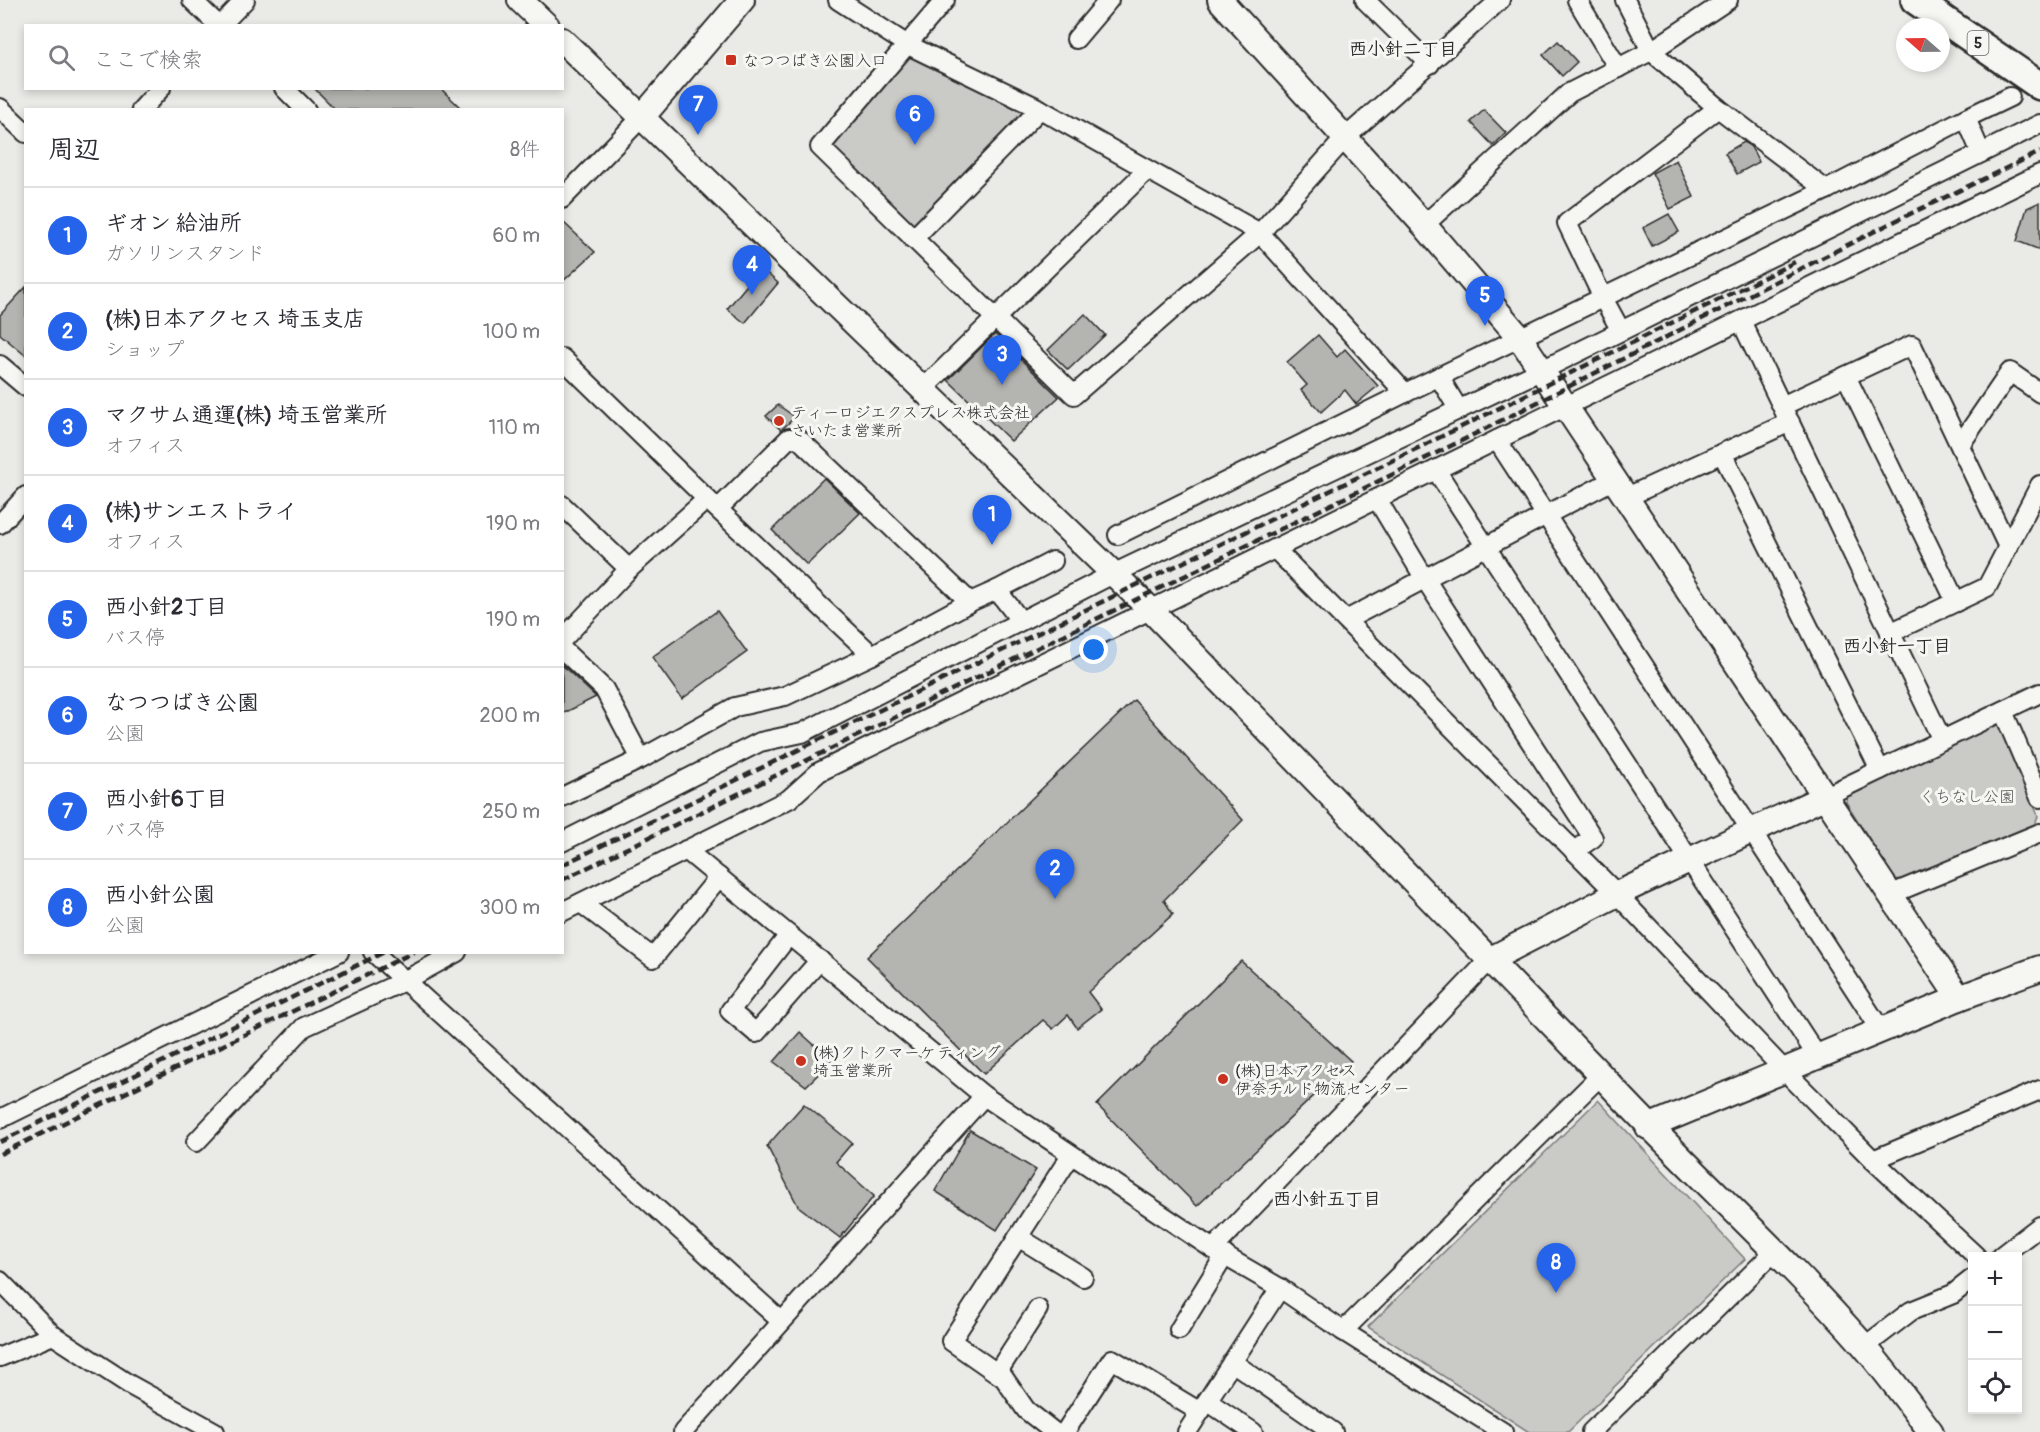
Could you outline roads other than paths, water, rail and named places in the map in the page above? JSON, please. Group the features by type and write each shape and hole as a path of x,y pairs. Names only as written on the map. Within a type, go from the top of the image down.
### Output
{"main road":[{"name":"5","path":"1916,0 2040,86"}],"street":[{"path":"192,0 217,24"},
{"path":"221,24 245,0"},
{"path":"520,0 545,24"},
{"path":"564,198 642,116 742,0"},
{"path":"838,0 906,44 1040,109 1260,233 1404,393"},
{"path":"945,0 820,147 1074,395 1260,233 1345,138 1500,0"},
{"path":"1076,39 1109,0"},
{"path":"1220,0 1424,225 1520,338 1959,998"},
{"path":"1365,0 1430,64"},
{"path":"1576,0 1618,68"},
{"path":"1625,0 1651,51 1718,108 1826,190"},
{"path":"1424,225 1569,93 1651,51 1728,0"},
{"path":"564,42 1151,610 1648,1127 1775,1251 1864,1347 1931,1432"},
{"path":"143,108 158,90"},
{"path":"286,90 304,108"},
{"path":"1118,535 1404,393 1826,190 2010,97"},
{"path":"0,108 24,131"},
{"path":"1621,331 1567,223 1718,108"},
{"path":"913,239 1040,109"},
{"path":"1966,118 1981,153"},
{"path":"564,841 760,742 802,733 1113,574 1460,410 2040,124"},
{"path":"924,388 1147,170"},
{"path":"564,911 789,799 819,772 2040,174"},
{"path":"1741,321 1942,740"},
{"path":"1346,620 1546,516 1722,453 1846,376 1912,345 2008,546"},
{"path":"564,360 872,655"},
{"path":"0,365 24,385"},
{"path":"1960,445 2010,372 2040,393"},
{"path":"1846,376 1956,602"},
{"path":"1440,377 1460,410"},
{"path":"564,638 629,569 713,504 789,438 799,439 970,602"},
{"path":"1497,440 1881,1030"},
{"path":"1722,453 1880,770"},
{"path":"1436,470 1484,548 1817,1056"},
{"path":"1890,633 1987,587 2040,485"},
{"path":"0,524 24,498"},
{"path":"1377,499 1425,579 1593,838 1574,851"},
{"path":"564,508 629,569"},
{"path":"1275,549 1617,894 1873,1160 1971,1252"},
{"path":"564,796 640,759 735,708 785,696 872,655 970,602 1053,561"},
{"path":"997,590 1020,620"},
{"path":"564,651 604,690 640,759"},
{"path":"1179,1330 1219,1252 1489,960 1617,894 2040,693"},
{"path":"2003,711 2040,798"},
{"path":"1889,895 2040,833"},
{"path":"687,850 984,1096 1219,1252 1281,1288 1482,1426 1503,1432"},
{"path":"581,903 653,958 719,877"},
{"path":"789,935 730,1011 756,1033 820,960"},
{"path":"0,1119 335,954"},
{"path":"375,954 782,1321"},
{"path":"196,1142 304,1027 404,981 453,954"},
{"path":"1648,1127 1959,998 2040,968"},
{"path":"1343,1331 1601,1076"},
{"path":"1873,1160 2040,1090"},
{"path":"683,1432 984,1096"},
{"path":"1054,1432 1026,1410 1004,1378 951,1341 1071,1155"},
{"path":"2007,1252 2040,1226"},
{"path":"1018,1237 1083,1277"},
{"path":"1591,1432 1775,1251"},
{"path":"0,1281 52,1335 130,1385 215,1432"},
{"path":"1864,1347 1911,1311 1953,1294 1968,1282"},
{"path":"1187,1432 1281,1288"},
{"path":"997,1373 1038,1309"},
{"path":"0,1357 52,1335"},
{"path":"1065,1432 1112,1359 1253,1432"},
{"path":"1232,1362 1333,1432"}],"railway":[{"path":"564,879 1465,439 1891,223 2040,152"},
{"path":"564,864 1797,261"},
{"path":"0,1142 380,954"},
{"path":"0,1154 410,954"}],"place":[{"name":"なつつばき公園入口","path":"731,60"},
{"name":"西小針6丁目","path":"698,135"},
{"name":"なつつばき公園","path":"915,145"},
{"name":"(株)サンエストライ","path":"752,295"},
{"name":"西小針2丁目","path":"1485,326"},
{"name":"マクサム通運(株) 埼玉営業所","path":"1002,385"},
{"name":"ティーロジエクスプレス株式会社 さいたま営業所","path":"779,421"},
{"name":"ギオン 給油所","path":"992,545"},
{"name":"(株)日本アクセス 埼玉支店","path":"1055,899"},
{"name":"(株)クトクマーケティング 埼玉営業所","path":"801,1061"},
{"name":"(株)日本アクセス 伊奈チルド物流センター","path":"1223,1079"},
{"name":"西小針公園","path":"1556,1293"}],"district":[{"name":"西小針二丁目","path":"1403,49"},
{"name":"西小針一丁目","path":"1897,646"},
{"name":"西小針五丁目","path":"1327,1199"}],"park label":[{"name":"くちなし公園","path":"1967,796"}]}
